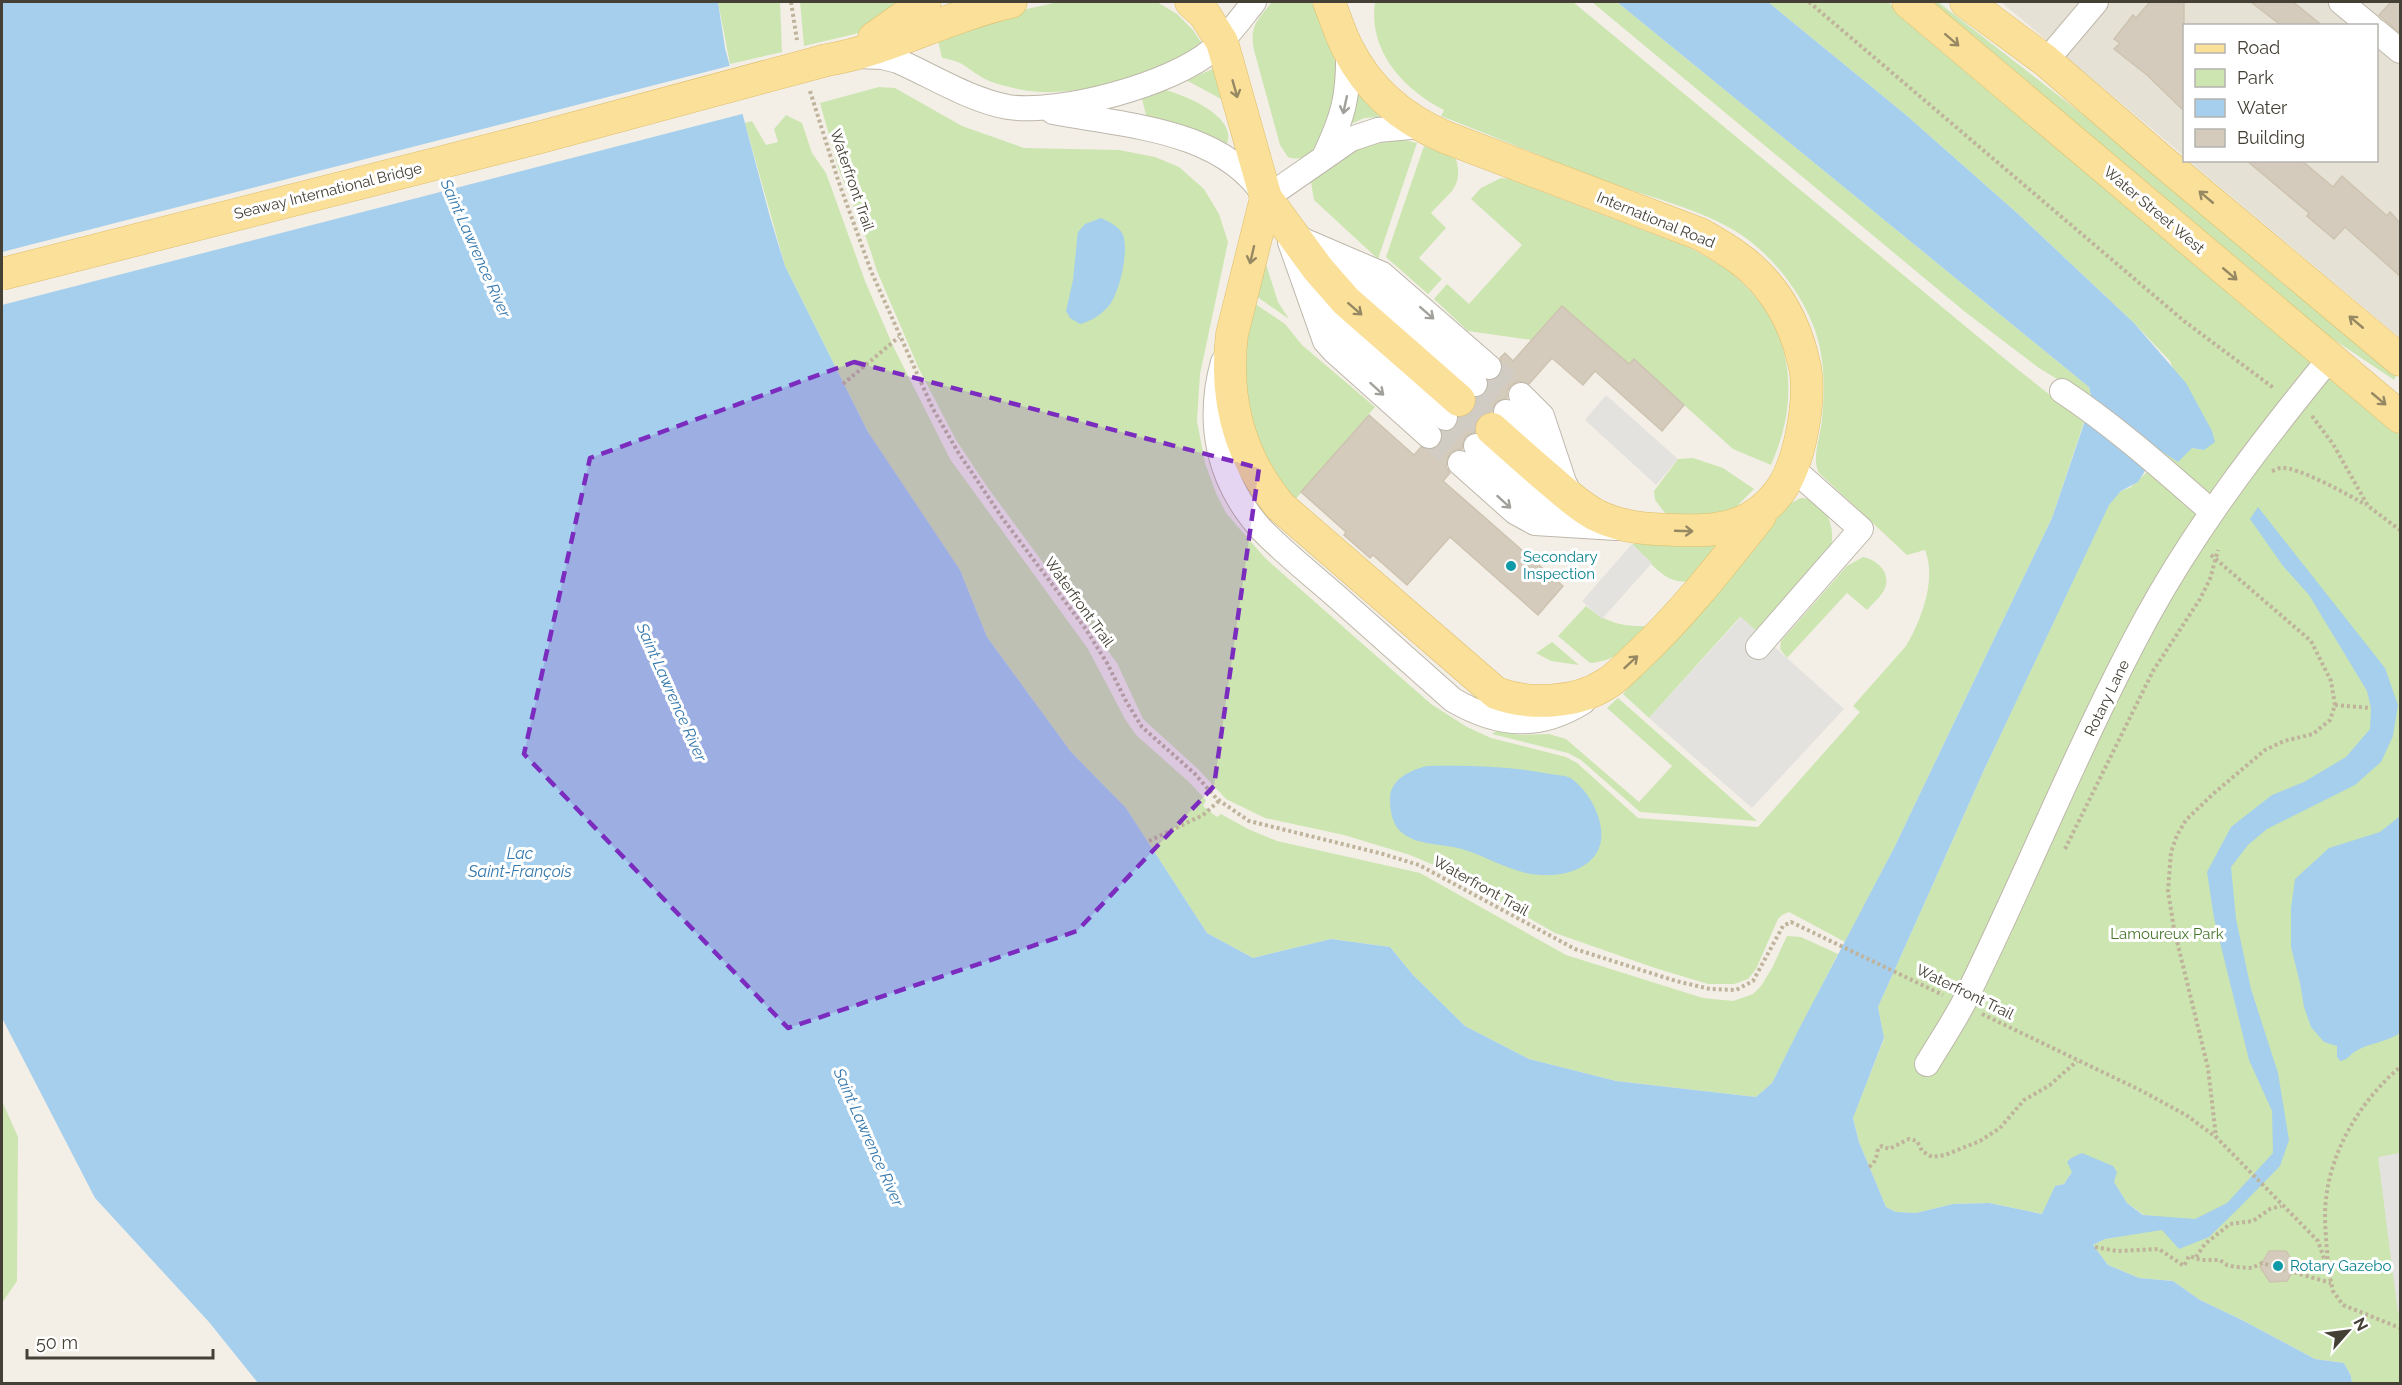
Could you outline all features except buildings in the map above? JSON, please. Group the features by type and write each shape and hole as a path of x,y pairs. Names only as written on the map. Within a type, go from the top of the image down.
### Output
{"main road":[{"path":"831,60 878,36 925,2"},
{"path":"831,60 959,2"},
{"path":"831,60 976,11 1011,2"},
{"path":"1191,2 1205,15 1221,42 1285,221 1318,269 1346,301 1459,401"},
{"name":"International Road","path":"1329,2 1348,49 1370,83 1394,108 1421,126 1488,154 1700,234 1748,264 1768,286 1782,307 1795,332 1805,366 1804,413 1792,468 1771,502 1751,517 1719,530 1637,529 1595,515 1584,515 1491,429"},
{"path":"1348,49 1351,2"},
{"name":"Water Street West","path":"1908,2 2400,417"},
{"path":"1966,2 2046,60 2400,360"},
{"name":"Seaway International Bridge","path":"2,274 529,140 831,60"},
{"path":"1285,221 1232,334 1230,381 1240,436 1250,462 1262,484 1280,506 1496,693 1512,699 1550,700 1575,696 1607,684 1658,637 1705,584 1771,502"}],"street":[{"path":"831,60 882,57 898,61 989,102 1010,107 1033,108 1066,105 1144,85 1170,75 1200,59 1221,42 1254,2"},
{"path":"2046,60 2096,2"},
{"path":"2341,2 2368,24"},
{"path":"2378,33 2400,51"},
{"path":"1348,49 1348,84 1339,126 1324,157 1285,221 1288,234 1306,287 1320,309 1459,401"},
{"path":"1033,108 1155,131 1191,141 1223,155 1242,168 1285,221 1382,274 1459,401"},
{"path":"1324,157 1337,147 1378,130 1421,126"},
{"path":"1232,334 1218,383 1215,428 1219,449 1236,491 1261,528 1453,700 1484,715 1515,722 1545,720 1566,712 1607,684"},
{"name":"Rotary Lane","path":"1927,1064 1963,1004 2092,726 2147,618 2192,539 2293,403 2330,358"},
{"path":"2062,390 2161,468 2212,512"},
{"path":"1542,416 1568,492 1584,515 1546,525 1525,519 1491,429 1542,416"},
{"path":"1758,647 1861,529 1792,468"}],"path":[{"name":"Waterfront Trail","path":"791,2 831,60 838,180 871,271 933,409 958,452 1003,519 1085,628 1142,727 1194,773 1219,801 1250,821 1419,865 1575,949 1676,981 1710,989 1728,991 1746,986 1760,971 1784,926 1791,922 1802,926 2186,1115 2216,1137 2318,1241 2337,1300 2343,1305 2400,1328"},
{"path":"1809,2 2184,321 2320,424 2368,506"},
{"path":"843,384 899,337"},
{"path":"2270,472 2282,467 2346,493 2400,530"},
{"path":"2192,539 2311,641 2331,681 2335,705 2330,720 2313,734 2284,741 2265,750 2212,794 2186,820 2170,852 2168,891 2172,920 2208,1068 2216,1137"},
{"path":"2063,853 2153,671 2200,599 2219,548"},
{"path":"2335,705 2372,708"},
{"path":"1149,841 1203,815 1219,801"},
{"path":"1869,1167 1877,1155 1878,1148 1882,1146 1889,1149 1909,1139 1917,1141 1922,1151 1932,1157 1946,1155 1980,1140 2000,1128 2024,1100 2050,1085 2077,1060"},
{"path":"2329,1273 2325,1214 2328,1189 2336,1158 2345,1135 2356,1118 2400,1066"},
{"path":"2196,1257 2212,1238 2230,1224 2253,1221 2280,1204"},
{"path":"2095,1247 2117,1251 2159,1249 2184,1266 2189,1256 2202,1260 2220,1260 2235,1267 2252,1268 2262,1263 2331,1283"}],"highlighted area":[{"path":"854,362 1259,468 1214,786 1077,931 788,1028 524,754 590,458"}],"shaded area":[{"path":"2001,2 2400,2 2400,338 2190,162 2378,162 2378,24 2183,24 2183,155"},
{"path":"1606,395 1678,459 1656,485 1585,420"},
{"path":"1632,544 1652,563 1602,619 1582,601"},
{"path":"1741,617 1844,709 1752,808 1649,718"},
{"path":"2400,1153 2400,1313 2398,1313 2378,1157"}],"green space":[{"path":"718,2 780,2 782,52 730,64"},
{"path":"800,2 908,2 863,32 804,46"},
{"path":"1058,2 1157,2 1177,14 1193,30 1203,45 1161,65 1114,82 1065,91 1041,92 1002,85 987,80 957,62 942,58 938,41 1001,15"},
{"path":"1272,2 1312,2 1337,68 1336,90 1321,146 1315,153 1302,158 1288,157 1280,145 1254,50 1253,34 1256,23"},
{"path":"1375,2 1573,2 2084,422 2052,518 1894,848 1845,942 1789,912 1778,919 1756,969 1748,979 1734,984 1708,984 1555,933 1441,868 1410,855 1344,835 1265,818 1226,799 1198,769 1143,719 1117,663 988,488 956,440 919,369 877,271 838,167 820,103 879,87 895,88 962,126 1024,148 1119,150 1155,157 1179,167 1204,189 1219,214 1228,242 1200,374 1197,421 1205,463 1226,513 1265,558 1431,704 1467,727 1491,738 1566,757 1577,763 1638,818 1758,827 1860,712 1853,706 1906,646 1926,600 1929,574 1925,550 1907,555 1819,473 1816,454 1822,419 1824,384 1817,336 1792,285 1761,250 1737,232 1708,217 1610,183 1441,116 1444,110 1402,80 1383,52 1374,20"},
{"path":"1592,2 1617,2 2089,387 2092,400 2039,368 1964,311"},
{"name":"Lamoureux Park","path":"1768,2 1888,2 1923,36 2400,435 2400,1383 2352,1383 2344,1363 2315,1359 2200,1300 2173,1281 2139,1278 2108,1265 2093,1245 2105,1239 2162,1229 2160,1217 2144,1215 2127,1203 2113,1181 2072,1167 2072,1172 2064,1184 2055,1186 2043,1214 1989,1203 1953,1204 1916,1213 1896,1212 1886,1207 1859,1142 1853,1117 1884,1039 1878,1007 1984,770 2109,504 2121,491 2131,487 2146,473 2157,453 2192,448 2204,450 2170,361 2134,323 2017,213 1906,115"},
{"path":"1930,2 1938,2 2112,137 2397,375 2394,380 2324,333"},
{"path":"1213,69 1221,99 1186,80"},
{"path":"1166,90 1186,97 1209,109 1218,117 1225,126 1228,136 1226,146 1147,119 1142,99"},
{"path":"1357,93 1380,117 1364,118 1349,125"},
{"path":"786,115 802,123 812,153 826,173 865,281 893,346 950,459 1088,649 1125,719 1136,735 1206,800 1203,806 1217,817 1221,814 1277,841 1420,873 1566,955 1703,998 1733,1001 1753,994 1772,968 1787,936 1801,937 1838,954 1772,1083 1756,1097 1616,1081 1529,1059 1465,1026 1413,975 1390,947 1331,939 1253,958 1207,933 1126,808 1071,752 987,637 960,570 868,432 785,266 745,123 752,121 766,145 778,142 774,129"},
{"path":"1404,140 1417,143 1378,259 1314,200 1311,182 1329,165 1353,152 1379,143"},
{"path":"1424,146 1456,159 1458,169 1453,189 1431,213 1446,228 1419,258 1442,279 1428,294 1386,257"},
{"path":"1501,178 1509,179 1690,248 1731,273 1755,297 1770,318 1780,341 1786,365 1788,389 1786,414 1771,465 1733,449 1634,360 1622,372 1613,350 1562,306 1531,340 1468,331 1434,299 1447,284 1469,304 1522,245 1471,199 1481,188"},
{"path":"1264,258 1278,302 1289,319 1256,296"},
{"path":"1254,303 1285,324 1302,345 1375,407 1294,501 1284,491 1244,414 1241,355"},
{"path":"1693,458 1723,468 1754,489 1731,512 1677,518 1665,513 1655,500 1654,491 1678,459"},
{"path":"1801,498 1817,504 1828,517 1832,534 1830,550 1757,632 1740,617 1649,718 1623,694 1787,505"},
{"path":"1632,544 1724,544 1689,581 1680,581 1658,570"},
{"path":"1863,557 1882,568 1886,582 1882,594 1867,610 1847,593 1787,658 1780,649 1781,641 1847,566"},
{"path":"1586,606 1615,623 1649,626 1623,651 1609,659 1590,663 1558,636"},
{"path":"1552,642 1579,665 1551,661 1536,653"},
{"path":"1618,698 1757,821 1640,812 1581,760 1568,753 1492,734 1496,731 1520,735 1549,734 1566,739 1639,802 1672,766 1607,708"},
{"path":"2,1101 18,1137 17,1281 2,1303"}],"water":[{"name":"Lac Saint-François","path":"2,2 718,2 725,48 785,266 868,432 960,570 987,637 1071,752 1126,808 1207,933 1253,958 1331,939 1390,947 1413,975 1465,1026 1529,1059 1616,1081 1756,1097 1772,1083 1894,848 2052,518 2092,400 2089,387 1617,2 1768,2 1906,115 2017,213 2134,323 2186,383 2212,431 2215,442 2204,450 2192,448 2178,462 2161,451 2157,452 2138,482 2121,491 2109,505 1984,770 1878,1007 1884,1038 1853,1118 1859,1142 1886,1207 1896,1212 1916,1213 1953,1204 1989,1203 2042,1214 2055,1186 2064,1184 2072,1172 2067,1162 2082,1153 2113,1166 2117,1172 2114,1182 2127,1203 2143,1215 2195,1219 2227,1203 2273,1153 2272,1111 2249,1060 2214,918 2207,872 2231,827 2272,795 2304,782 2346,757 2370,729 2371,708 2367,691 2309,595 2283,566 2250,519 2258,507 2385,668 2398,705 2393,736 2381,762 2355,785 2267,829 2248,845 2231,867 2236,919 2251,989 2278,1073 2289,1140 2280,1166 2209,1237 2179,1249 2162,1230 2105,1239 2093,1245 2108,1265 2139,1278 2173,1281 2200,1300 2315,1359 2344,1363 2352,1383 258,1383 209,1322 95,1198 2,1018"},
{"path":"1101,218 1116,227 1123,235 1125,250 1123,270 1118,289 1108,307 1089,321 1080,324 1070,318 1066,311 1073,280 1078,232 1085,224"},
{"path":"1427,766 1519,769 1570,778 1579,785 1596,811 1601,829 1600,843 1595,855 1573,871 1542,875 1516,870 1463,849 1426,843 1407,836 1398,829 1394,821 1390,808 1391,792 1402,776"},
{"path":"2400,816 2400,1033 2361,1048 2340,1061 2337,1057 2337,1046 2324,1042 2311,1027 2304,1007 2291,947 2291,908 2295,879 2329,848 2380,832"}],"pier":[{"path":"733,65 746,113 2,305 2,252"}],"tunnel":[{"path":"1489,367 1521,395"},
{"path":"1475,384 1506,412"},
{"path":"1459,400 1492,429"},
{"path":"1445,418 1476,446"},
{"path":"1429,436 1460,463"}],"place":[{"name":"Secondary Inspection","path":"1511,566"},
{"name":"Rotary Gazebo","path":"2278,1266"}],"water label":[{"name":"Saint Lawrence River","path":"476,248"},
{"name":"Saint Lawrence River","path":"672,692"},
{"name":"Saint Lawrence River","path":"869,1137"}]}
